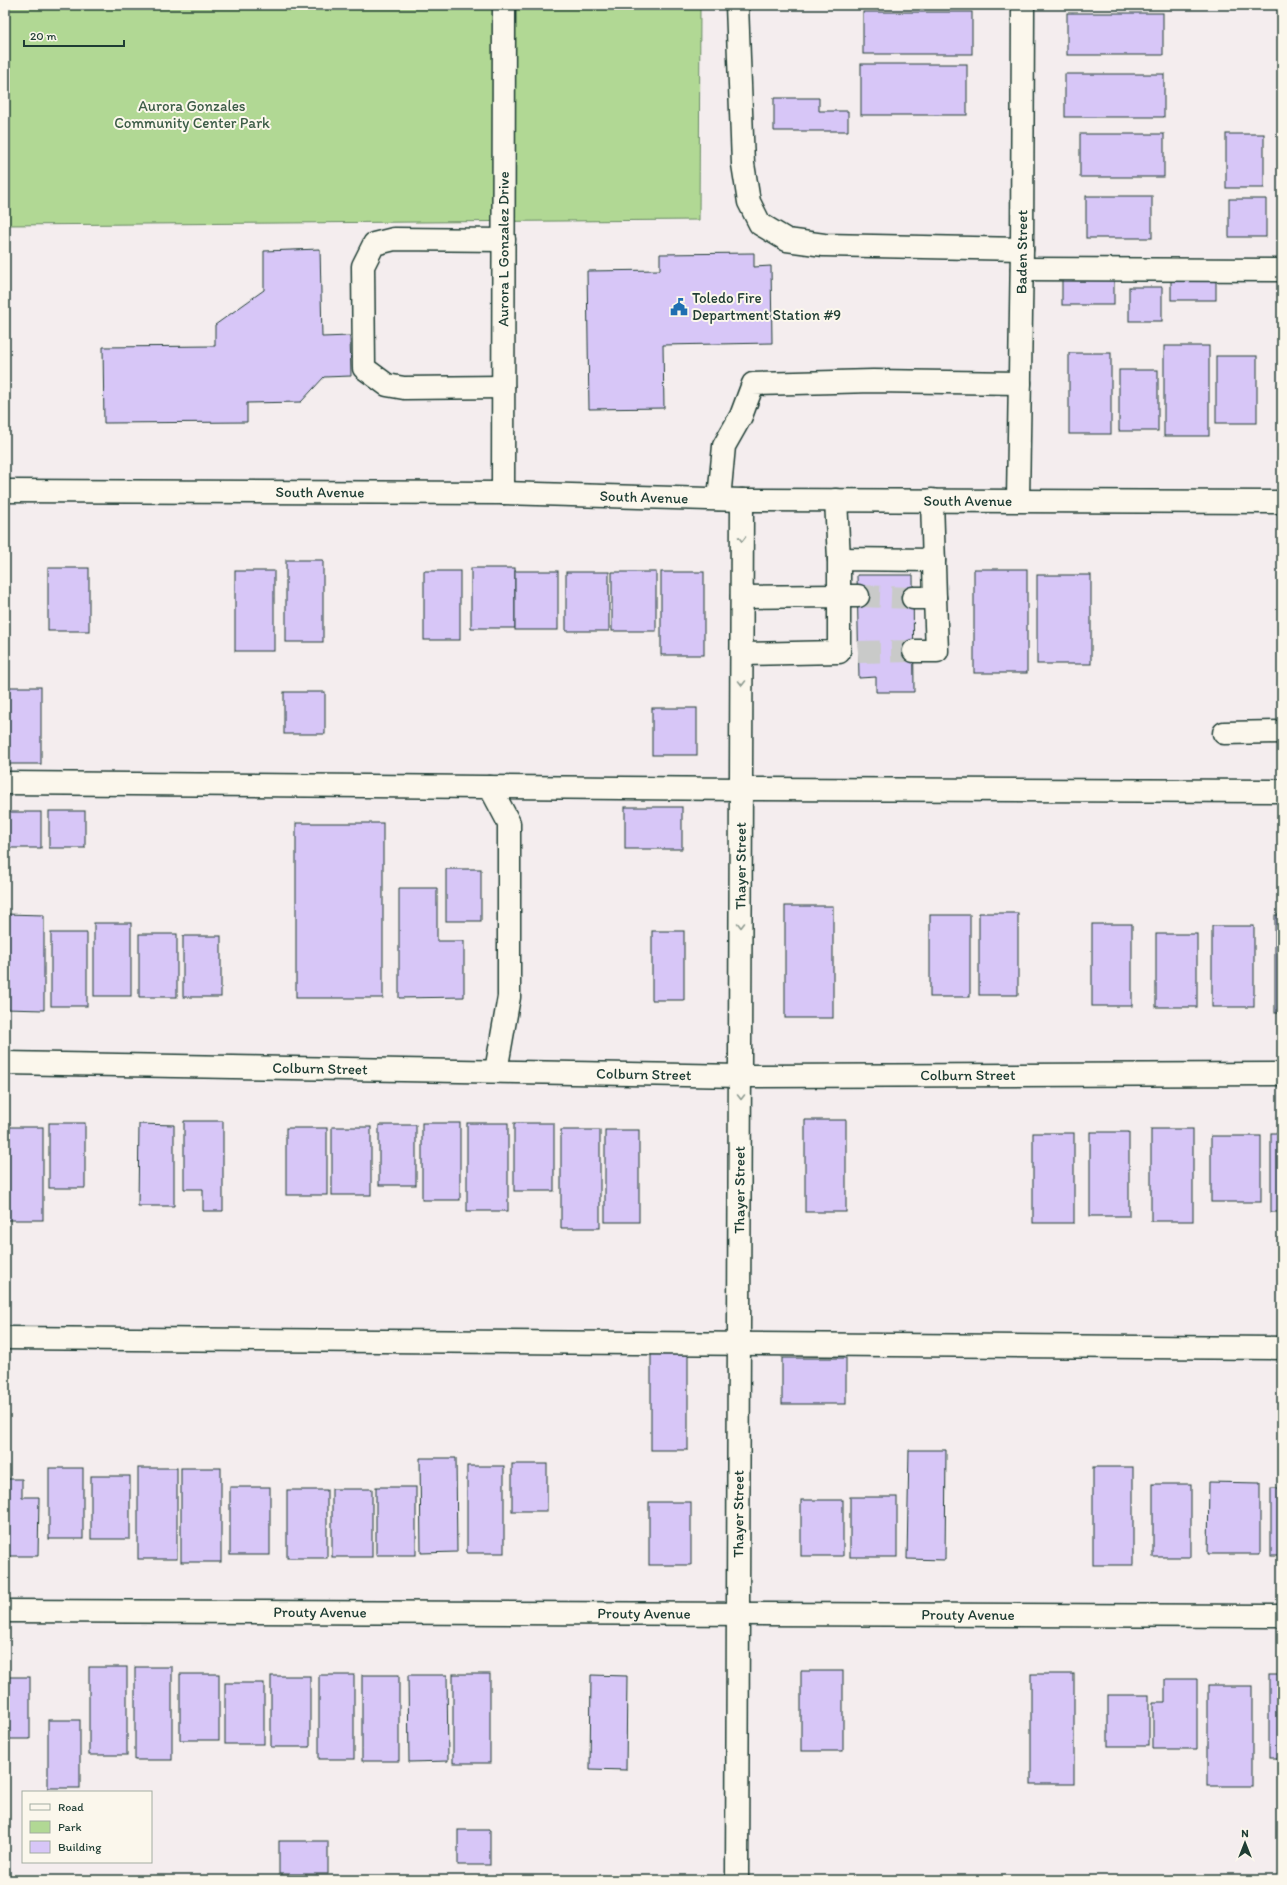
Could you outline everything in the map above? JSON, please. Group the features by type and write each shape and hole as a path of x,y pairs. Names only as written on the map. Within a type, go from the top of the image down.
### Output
{"street":[{"name":"Aurora L Gonzalez Drive","path":"503,493 504,5"},
{"path":"737,5 743,164 749,202 760,224 787,240 824,245 1022,259 1282,270"},
{"name":"Baden Street","path":"1018,500 1022,259 1023,5"},
{"path":"503,387 404,388 387,386 364,368 363,266 374,244 394,239 504,240"},
{"path":"719,499 724,446 740,416 753,384 873,381 1020,383"},
{"name":"South Avenue","path":"5,491 503,493 742,500 1282,502"},
{"name":"Thayer Street","path":"737,1880 742,500"},
{"path":"742,654 849,652 848,596 839,559 836,500"},
{"path":"914,651 937,651 932,500"},
{"path":"839,559 934,560"},
{"path":"742,597 848,596"},
{"path":"914,598 935,598"},
{"path":"1224,733 1282,732"},
{"path":"5,783 742,789 1282,791"},
{"path":"490,787 509,823 509,997 496,1071"},
{"name":"Colburn Street","path":"5,1063 741,1076 1282,1074"},
{"path":"5,1338 739,1345 1282,1348"},
{"name":"Prouty Avenue","path":"5,1611 1282,1616"}],"green space":[{"name":"Aurora Gonzales Community Center Park","path":"5,5 700,5 699,220 5,225"}],"building":[{"path":"863,12 972,12 972,54 863,54"},
{"path":"1067,13 1163,13 1163,55 1067,55"},
{"path":"861,64 967,64 967,115 861,115"},
{"path":"1065,74 1164,74 1164,117 1065,117"},
{"path":"774,98 819,98 819,111 848,111 848,131 774,131"},
{"path":"1080,134 1164,134 1164,177 1080,177"},
{"path":"1226,134 1264,134 1264,188 1226,188"},
{"path":"1086,196 1152,196 1152,238 1086,238"},
{"path":"1229,199 1266,199 1266,237 1229,237"},
{"path":"320,249 322,337 350,336 351,376 324,377 301,402 247,403 247,422 104,423 103,347 215,346 215,325 264,290 264,251"},
{"name":"Toledo Fire Department Station #9","path":"754,253 754,267 771,266 772,343 663,345 664,408 589,409 587,271 660,270 660,254"},
{"path":"1171,271 1216,271 1216,300 1171,300"},
{"path":"1062,272 1114,272 1114,305 1062,305"},
{"path":"1129,287 1162,287 1162,321 1129,321"},
{"path":"1164,346 1209,346 1209,436 1164,436"},
{"path":"1069,353 1111,353 1111,434 1069,434"},
{"path":"1216,356 1257,356 1257,423 1216,423"},
{"path":"1119,370 1158,370 1158,431 1119,431"},
{"path":"286,560 323,560 323,642 286,642"},
{"path":"48,568 89,568 89,631 48,631"},
{"path":"471,568 515,568 515,628 471,628"},
{"path":"974,569 1027,569 1027,673 974,673"},
{"path":"235,571 274,571 274,651 235,651"},
{"path":"424,571 460,571 460,640 424,640"},
{"path":"515,571 558,571 558,630 515,630"},
{"path":"566,572 609,572 609,631 566,631"},
{"path":"612,572 656,572 656,631 612,631"},
{"path":"661,572 704,572 704,655 661,655"},
{"path":"857,575 913,575 914,692 876,692 876,677 859,678"},
{"path":"1037,575 1091,575 1091,664 1037,664"},
{"path":"5,687 41,687 41,764 5,764"},
{"path":"284,692 325,692 325,734 284,734"},
{"path":"652,708 697,708 697,755 652,755"},
{"path":"625,807 682,807 682,849 625,849"},
{"path":"49,811 85,811 85,848 49,848"},
{"path":"5,812 41,812 41,848 5,848"},
{"path":"296,823 383,823 383,998 296,998"},
{"path":"446,869 481,869 481,921 446,921"},
{"path":"399,888 437,888 437,941 464,941 464,997 399,998"},
{"path":"785,906 833,906 833,1018 785,1018"},
{"path":"979,913 1018,913 1018,995 979,995"},
{"path":"5,914 44,915 44,1010 5,1009"},
{"path":"930,915 970,915 970,997 930,997"},
{"path":"1275,915 1282,915 1282,1013 1275,1013"},
{"path":"94,923 131,923 131,996 94,996"},
{"path":"1092,924 1132,924 1132,1006 1092,1006"},
{"path":"1212,926 1254,926 1254,1007 1212,1007"},
{"path":"652,931 684,931 684,1000 652,1000"},
{"path":"51,933 87,933 87,1006 51,1006"},
{"path":"139,934 177,934 177,997 139,997"},
{"path":"1156,934 1197,934 1197,1007 1156,1007"},
{"path":"183,936 221,936 221,997 183,997"},
{"path":"805,1120 846,1120 846,1212 805,1212"},
{"path":"184,1121 223,1121 223,1211 203,1211 203,1189 184,1189"},
{"path":"49,1123 85,1123 85,1188 49,1188"},
{"path":"422,1123 460,1123 460,1200 422,1200"},
{"path":"467,1123 508,1123 508,1211 467,1211"},
{"path":"514,1123 554,1123 554,1191 514,1191"},
{"path":"139,1124 174,1125 174,1206 138,1206"},
{"path":"379,1125 416,1125 416,1185 379,1185"},
{"path":"6,1127 43,1127 43,1220 6,1220"},
{"path":"332,1127 371,1127 371,1195 332,1195"},
{"path":"286,1128 327,1128 327,1195 286,1195"},
{"path":"1151,1129 1193,1129 1193,1221 1151,1221"},
{"path":"561,1130 600,1130 600,1228 561,1228"},
{"path":"605,1130 639,1130 639,1222 605,1222"},
{"path":"1090,1132 1129,1132 1129,1216 1090,1216"},
{"path":"1033,1133 1074,1133 1074,1223 1033,1223"},
{"path":"1271,1133 1282,1133 1282,1212 1271,1212"},
{"path":"1211,1136 1261,1136 1261,1202 1211,1202"},
{"path":"651,1353 688,1353 688,1450 651,1450"},
{"path":"782,1358 846,1358 846,1404 782,1404"},
{"path":"909,1450 946,1450 945,1560 907,1559"},
{"path":"420,1458 456,1458 457,1552 421,1553"},
{"path":"512,1464 547,1464 547,1511 512,1511"},
{"path":"467,1466 504,1466 504,1553 467,1553"},
{"path":"1093,1467 1133,1467 1133,1565 1093,1565"},
{"path":"49,1468 83,1468 83,1539 49,1539"},
{"path":"138,1468 177,1468 177,1559 138,1559"},
{"path":"181,1468 221,1468 221,1562 181,1562"},
{"path":"91,1476 130,1476 130,1539 91,1539"},
{"path":"5,1479 22,1479 22,1497 39,1497 38,1556 5,1556"},
{"path":"1209,1482 1260,1483 1260,1554 1208,1554"},
{"path":"1153,1484 1191,1484 1191,1557 1153,1557"},
{"path":"230,1487 270,1487 270,1555 230,1555"},
{"path":"376,1487 416,1487 416,1555 376,1555"},
{"path":"1271,1488 1282,1488 1282,1556 1271,1556"},
{"path":"332,1489 372,1489 372,1557 332,1557"},
{"path":"287,1490 327,1490 327,1558 287,1558"},
{"path":"850,1497 897,1497 897,1557 850,1557"},
{"path":"801,1500 843,1500 843,1556 801,1556"},
{"path":"649,1502 691,1502 691,1565 649,1565"},
{"path":"89,1667 127,1667 127,1755 89,1755"},
{"path":"135,1667 172,1667 172,1760 135,1760"},
{"path":"801,1671 843,1671 843,1751 801,1751"},
{"path":"180,1674 219,1674 219,1740 180,1740"},
{"path":"453,1674 490,1674 490,1763 453,1763"},
{"path":"1031,1674 1074,1674 1074,1784 1031,1784"},
{"path":"319,1675 354,1675 354,1759 319,1759"},
{"path":"362,1675 399,1675 399,1761 362,1761"},
{"path":"408,1675 447,1675 448,1761 409,1762"},
{"path":"591,1675 627,1676 626,1770 590,1769"},
{"path":"1269,1675 1282,1675 1282,1759 1269,1759"},
{"path":"271,1676 310,1676 310,1747 271,1747"},
{"path":"5,1677 30,1677 30,1739 5,1739"},
{"path":"1165,1679 1197,1679 1197,1749 1153,1749 1153,1703 1165,1703"},
{"path":"225,1683 264,1683 264,1744 225,1744"},
{"path":"1208,1686 1252,1686 1252,1786 1208,1786"},
{"path":"1108,1695 1149,1695 1149,1746 1108,1746"},
{"path":"48,1720 80,1720 80,1788 48,1788"},
{"path":"458,1830 490,1830 490,1865 458,1865"},
{"path":"279,1841 328,1841 328,1874 279,1874"}],"tunnel":[{"path":"858,596 913,598"},
{"path":"858,652 914,651"}],"place":[{"name":"Toledo Fire Department Station #9","path":"679,307"}]}
